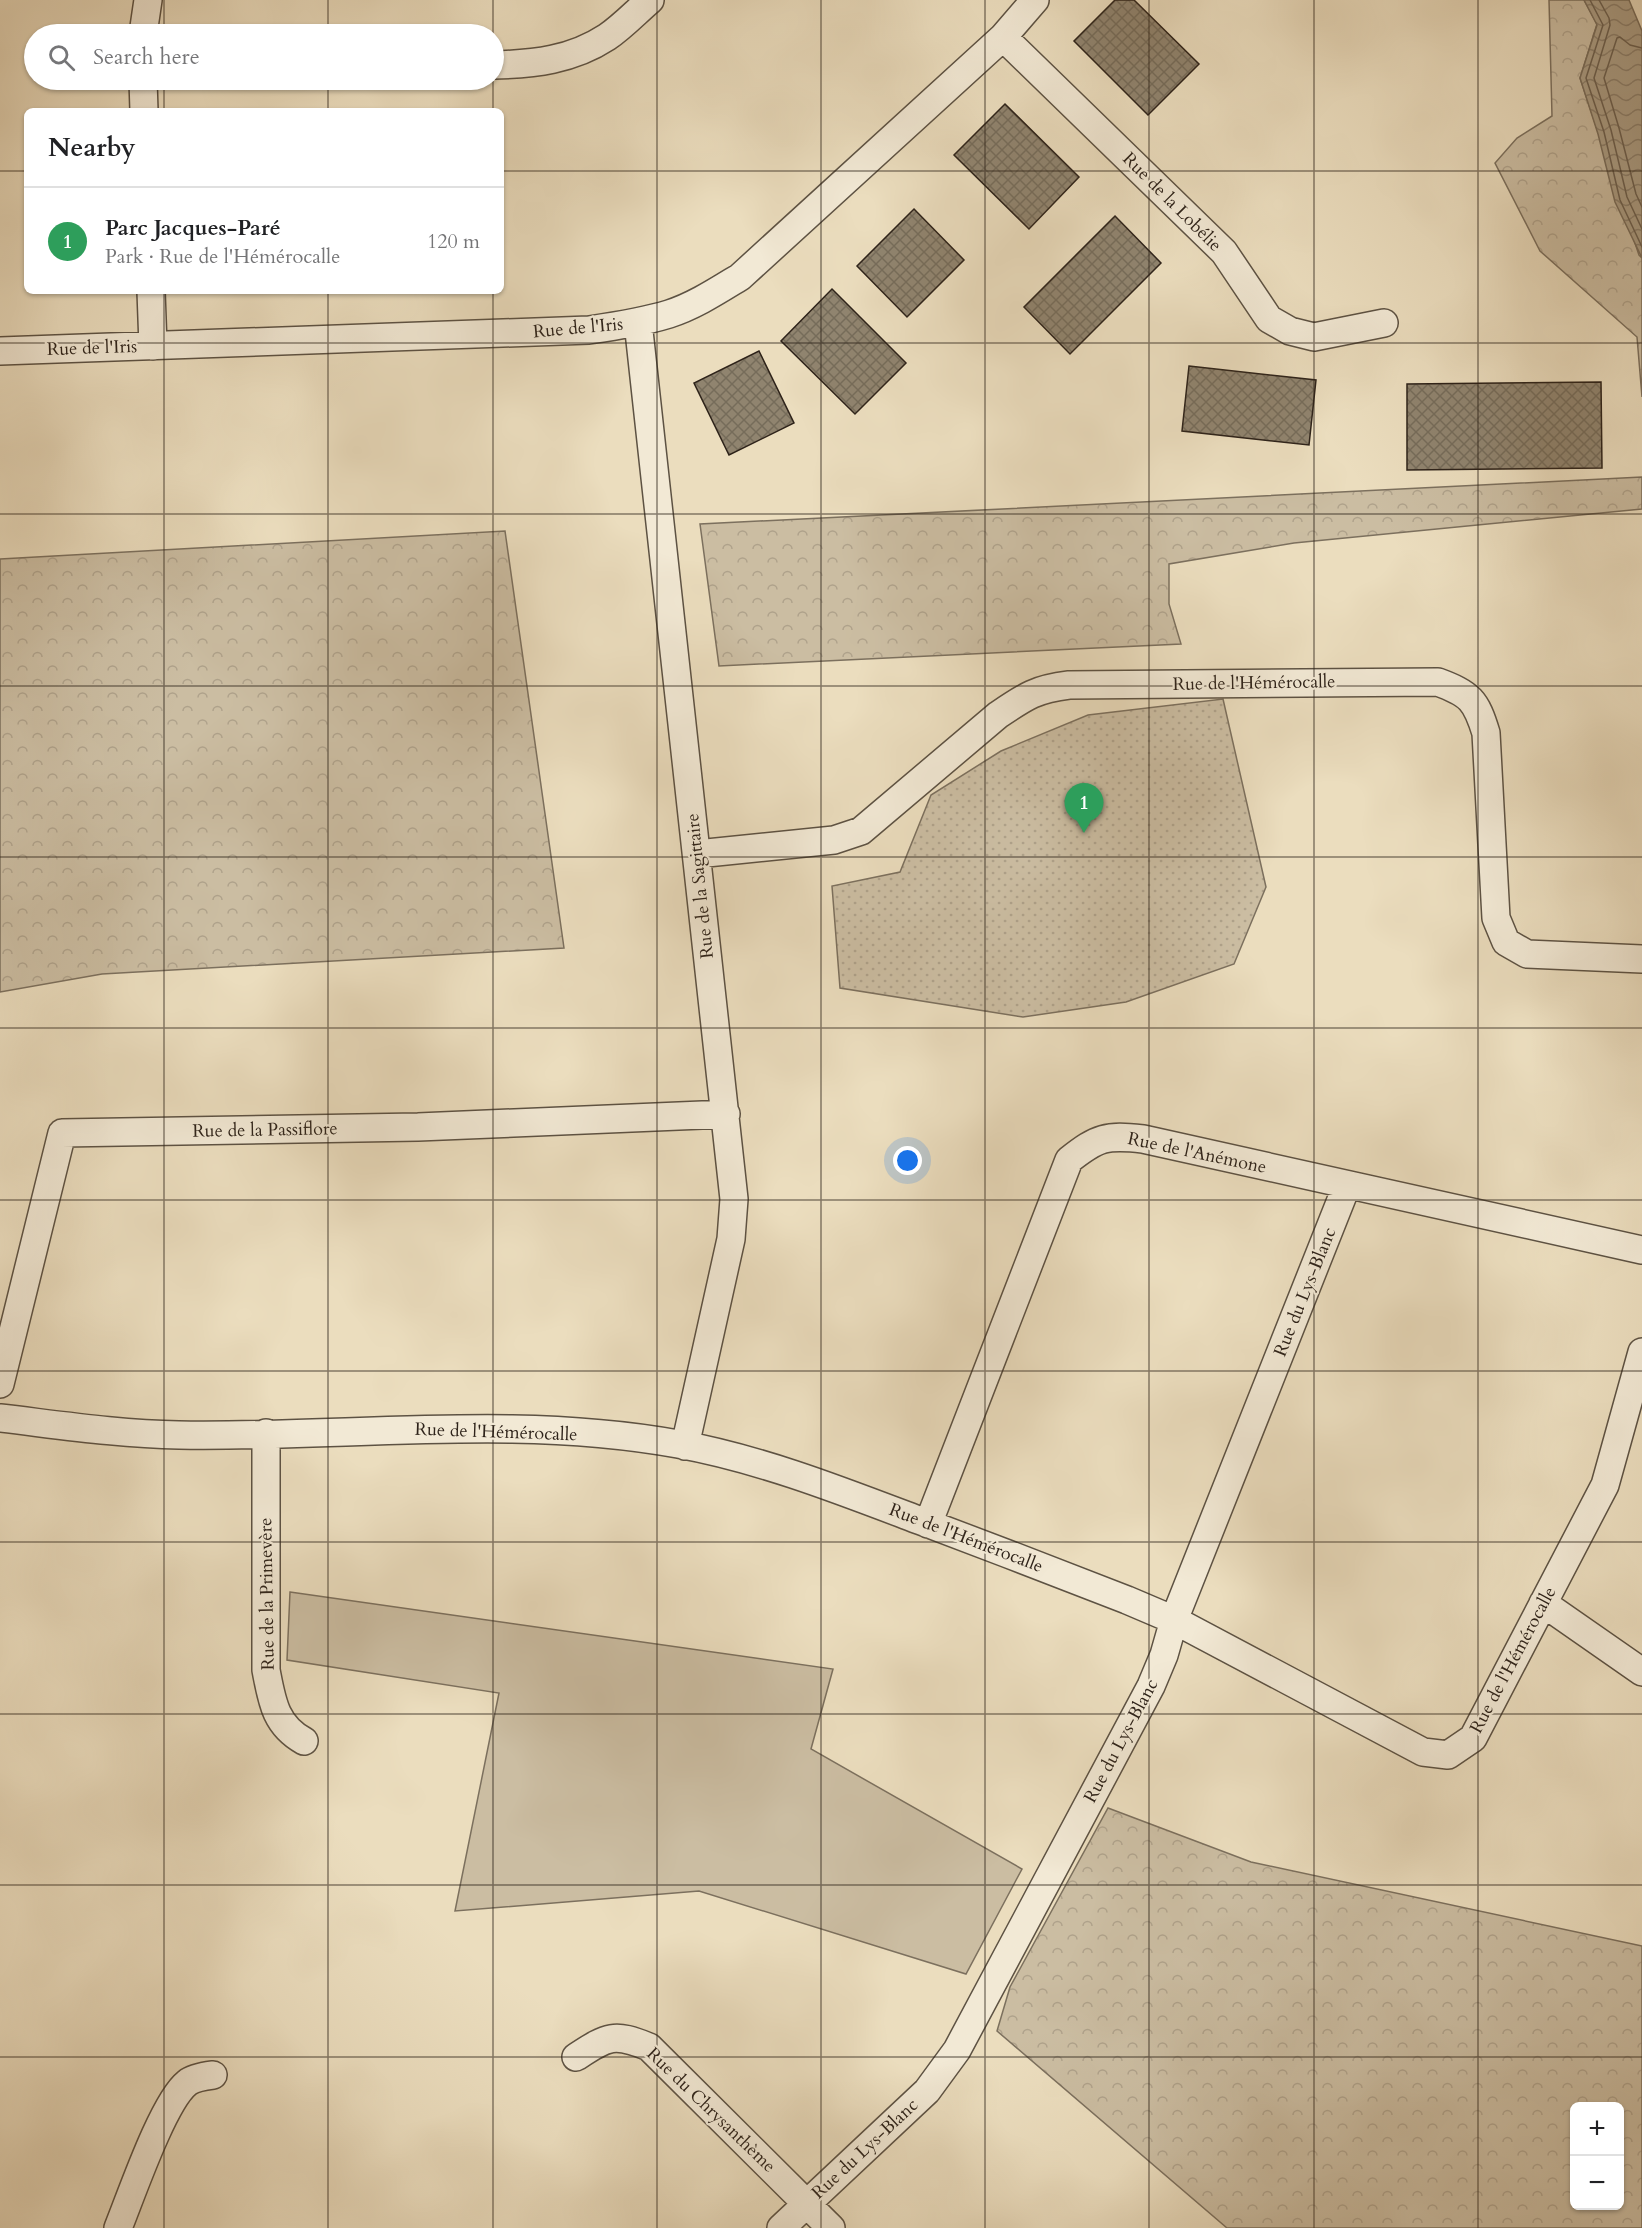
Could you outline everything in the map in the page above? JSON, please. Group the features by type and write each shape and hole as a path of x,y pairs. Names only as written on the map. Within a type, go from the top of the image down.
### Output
{"street":[{"path":"144,24 148,0"},
{"path":"504,64 564,58 587,49 609,36 650,0"},
{"name":"Rue de l'Iris","path":"0,351 589,330 670,314 707,298 740,277 1003,37 1035,0"},
{"name":"Rue de la Lobélie","path":"1003,37 1224,252 1269,319 1290,331 1314,337 1384,323"},
{"path":"143,90 144,108"},
{"path":"151,294 153,346"},
{"name":"Rue de la Sagittaire","path":"638,322 734,1189 734,1218 685,1446"},
{"name":"Rue de l'Hémérocalle","path":"697,854 834,840 861,831 998,715 1043,688 1069,685 1438,682 1462,691 1479,710 1486,733 1496,918 1506,942 1527,954 1642,959"},
{"name":"Rue de la Passiflore","path":"0,1384 62,1133 418,1127 726,1114"},
{"name":"Rue de l'Anémone","path":"928,1524 1069,1160 1091,1143 1114,1136 1143,1139 1642,1250"},
{"name":"Rue du Lys-Blanc","path":"781,2228 927,2091 957,2050 1151,1686 1164,1655 1174,1620 1347,1185"},
{"name":"Rue de l'Hémérocalle","path":"0,1418 108,1432 180,1435 463,1427 534,1429 685,1446 749,1462 840,1490 1174,1620 1423,1752 1448,1755 1473,1738 1605,1485 1641,1356"},
{"name":"Rue de la Primevère","path":"266,1433 266,1670 272,1700 281,1722 292,1734 304,1741"},
{"path":"1543,1603 1642,1672"},
{"name":"Rue du Chrysanthème","path":"576,2057 599,2042 612,2037 629,2039 649,2047 831,2228"},
{"path":"118,2228 174,2098 188,2082 213,2075"}],"green space":[{"path":"1549,0 1584,0 1597,24 1580,78 1639,255 1642,258 1642,397 1637,337 1540,251 1495,163 1517,138 1552,116"},
{"path":"1642,477 1642,509 1294,543 1169,564 1169,604 1181,644 719,666 700,524"},
{"path":"505,531 564,948 102,974 0,992 0,559"},
{"path":"1223,699 1266,887 1234,964 1126,1002 1023,1017 840,988 832,886 900,872 931,795 1001,751 1088,715"},
{"path":"290,1592 833,1669 811,1749 1022,1869 966,1974 699,1891 455,1911 499,1693 287,1660"},
{"path":"1108,1808 1251,1862 1642,1946 1642,2228 1227,2228 997,2031 1010,1987"}],"water":[{"path":"1584,0 1629,0 1642,31 1642,258 1615,202 1598,134 1580,78 1597,25"}],"building":[{"path":"1115,0 1134,0 1199,64 1148,115 1074,41"},
{"path":"1005,104 1079,177 1029,229 954,155"},
{"path":"914,209 964,260 907,317 857,266"},
{"path":"1115,216 1161,263 1070,354 1024,307"},
{"path":"832,289 906,363 855,414 781,341"},
{"path":"759,351 794,423 729,455 694,383"},
{"path":"1189,366 1316,380 1309,445 1182,431"},
{"path":"1601,382 1602,468 1407,470 1407,384"}],"place":[{"name":"Parc Jacques-Paré","path":"1084,833"}]}
